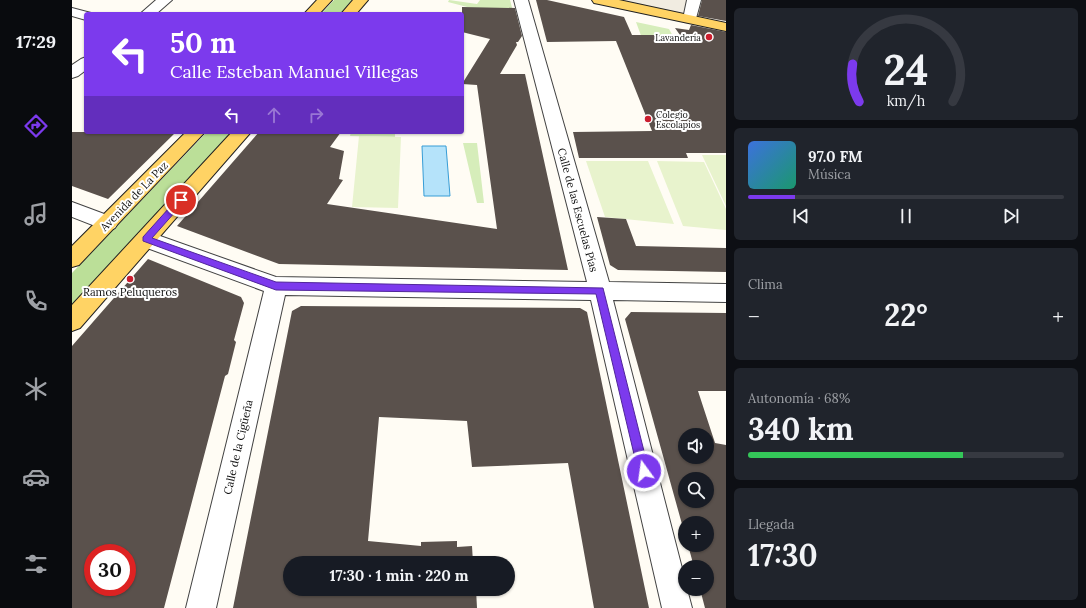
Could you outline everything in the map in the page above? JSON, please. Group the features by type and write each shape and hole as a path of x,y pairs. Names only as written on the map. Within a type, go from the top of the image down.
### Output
{"main road":[{"path":"313,12 324,0"},
{"path":"350,12 361,0"},
{"path":"599,0 726,27"},
{"name":"Avenida de La Paz","path":"72,259 194,134"},
{"path":"72,322 240,134"}],"street":[{"path":"150,12 165,0"},
{"name":"Calle de las Escuelas Pías","path":"521,0 600,290 677,608"},
{"path":"690,19 694,0"},
{"path":"72,12 84,15"},
{"path":"72,73 84,64"},
{"path":"72,209 108,223"},
{"path":"146,239 276,286 726,293"},
{"name":"Calle de la Cigüeña","path":"201,608 276,286"}],"green space":[{"path":"334,0 355,0 344,12 323,12"},
{"path":"449,0 477,4 480,0 510,0 514,15 498,15 448,2"},
{"path":"636,22 669,29 674,38 658,35 644,35 643,41"},
{"path":"205,134 233,134 72,311 72,273"},
{"path":"350,134 395,134 395,137 350,136"},
{"path":"359,136 401,137 398,208 352,207"},
{"path":"463,143 477,143 484,203 477,203"},
{"path":"702,155 726,155 726,206"},
{"path":"586,161 648,161 674,224 605,217"},
{"path":"657,161 704,162 726,209 726,230 683,226"}],"shaded area":[{"path":"621,0 696,0 691,15"}],"water":[{"path":"422,146 446,146 450,196 424,196"}],"building":[{"path":"536,0 547,0 624,17 632,35 680,35 675,28 689,30 691,25 726,32 726,153 686,153 688,158 579,158 573,132 652,131 616,41 547,42"},
{"path":"702,0 726,0 726,21 698,16"},
{"path":"462,7 515,8 522,36 518,42 516,42 517,45 500,74 525,74 568,270 279,264 177,226 257,134 340,134 330,147 344,151 339,179 343,180 327,204 497,229 477,85 464,84 464,81 490,39 464,32 464,12 462,12"},
{"path":"72,132 84,132 84,134 174,134 108,199 72,186"},
{"path":"597,217 626,219 636,246 726,248 726,272 618,270 610,265"},
{"path":"148,259 241,297 244,303 234,340 236,342 228,374 225,376 164,608 72,608 72,346"},
{"path":"301,306 580,308 587,312 649,608 594,608 568,463 472,467 467,421 379,417 368,541 421,546 421,542 457,541 457,547 472,546 473,556 283,556 283,596 476,596 477,608 233,608 292,311"},
{"path":"631,312 726,313 726,391 698,391 710,428 678,428 678,464 714,464 714,440 715,443 726,445 726,608 705,608 702,596 714,596 714,560 692,560 690,552 714,552 714,516 680,516 625,319"}],"place":[{"name":"Lavandería","path":"709,37"},
{"name":"Colegio Escolapios","path":"648,119"},
{"name":"Ramos Peluqueros","path":"130,279"}],"route":[{"path":"181,200 146,239 276,286 600,290 644,471"}]}
